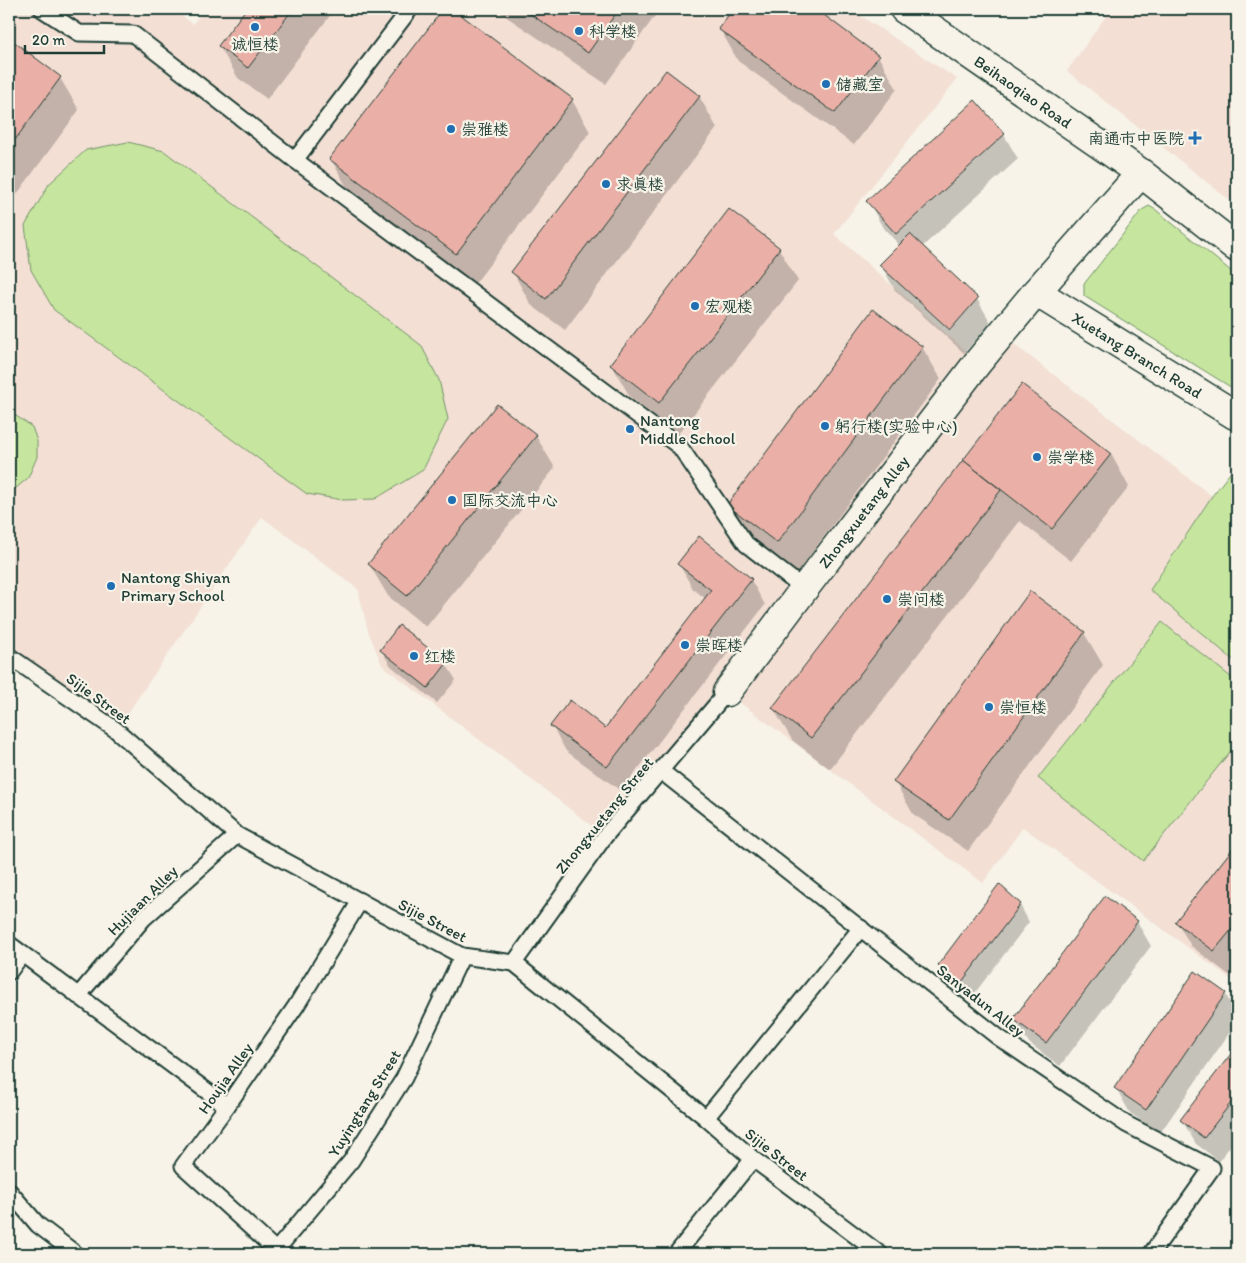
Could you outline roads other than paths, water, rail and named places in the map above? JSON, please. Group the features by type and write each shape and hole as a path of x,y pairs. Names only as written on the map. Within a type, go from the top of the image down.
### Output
{"street":[{"name":"Beihaoqiao Road","path":"904,9 1141,173 1237,248"},
{"name":"Zhongxuetang Alley","path":"727,692 978,362 1036,292 1141,173"},
{"name":"Xuetang Branch Road","path":"1036,292 1235,415 1237,413"}],"lane":[{"path":"42,9 79,33 132,34 295,160 680,447 746,544 804,589"},
{"path":"295,160 410,9"},
{"name":"Sijie Street","path":"9,656 116,730 237,835 462,956 514,963 706,1118 753,1159 880,1254"},
{"name":"Zhongxuetang Street","path":"514,963 605,836 727,692"},
{"name":"Sanyadun Alley","path":"661,771 998,1037 1126,1124 1212,1168 1159,1252"},
{"name":"Hujiaan Alley","path":"78,996 144,919 237,835"},
{"name":"Houjia Alley","path":"276,1253 183,1166 296,1006 360,901"},
{"path":"706,1118 861,928"},
{"path":"9,944 227,1106"},
{"path":"9,972 22,954"},
{"name":"Yuyingtang Street","path":"276,1253 356,1153 404,1078 462,956"},
{"path":"676,1254 753,1159"},
{"path":"9,1192 38,1225 76,1254"}],"place":[{"name":"诚恒楼","path":"255,27"},
{"name":"科学楼","path":"579,31"},
{"name":"储藏室","path":"826,84"},
{"name":"崇雅楼","path":"451,129"},
{"name":"南通市中医院","path":"1195,138"},
{"name":"求真楼","path":"606,184"},
{"name":"宏观楼","path":"695,306"},
{"name":"躬行楼(实验中心)","path":"825,426"},
{"name":"Nantong Middle School","path":"630,429"},
{"name":"崇学楼","path":"1037,457"},
{"name":"国际交流中心","path":"452,500"},
{"name":"Nantong Shiyan Primary School","path":"111,586"},
{"name":"崇问楼","path":"887,599"},
{"name":"崇晖楼","path":"685,645"},
{"name":"红楼","path":"414,656"},
{"name":"崇恒楼","path":"989,707"}]}
